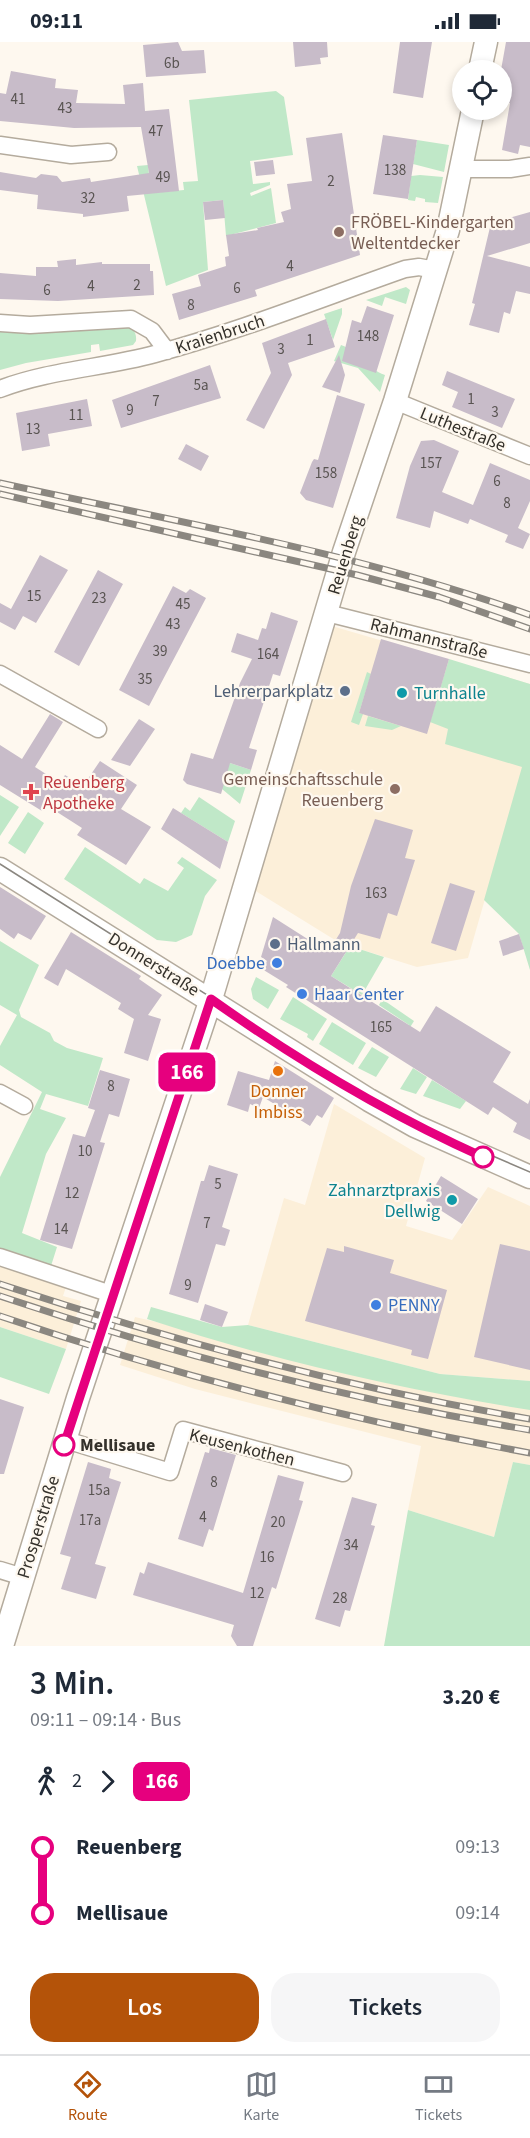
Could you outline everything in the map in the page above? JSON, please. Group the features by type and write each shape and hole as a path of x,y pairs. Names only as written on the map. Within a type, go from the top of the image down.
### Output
{"main road":[{"path":"482,60 486,42"},
{"name":"Reuenberg","path":"211,999 344,552 395,401 454,210 471,120"},
{"name":"Donnerstraße","path":"0,868 211,999 286,1050 390,1112 530,1177"},
{"name":"Prosperstraße","path":"2,1646 66,1440 211,999"}],"street":[{"path":"0,145 70,155 108,152"},
{"path":"463,169 510,169 530,165"},
{"name":"Kraienbruch","path":"0,389 31,379 101,367 167,351 405,269 421,267 436,270"},
{"path":"0,323 30,325 131,319 152,331 167,351"},
{"name":"Luthestraße","path":"395,401 530,456"},
{"name":"Rahmannstraße","path":"327,613 530,664"},
{"path":"0,674 98,729"},
{"path":"0,1093 24,1106"},
{"path":"0,1257 114,1294"},
{"name":"Keusenkothen","path":"66,1440 170,1472 183,1430 343,1473"},
{"path":"0,1570 23,1577"}],"shaded area":[{"name":"Gemeinschaftsschule Reuenberg","path":"325,624 530,684 530,743 468,958 417,967 350,946 335,940 246,885"},
{"path":"334,1104 425,1158 406,1226 452,1240 488,1187 530,1206 530,1381 440,1374 248,1325 284,1198 305,1205"},
{"path":"0,1264 66,1287 63,1296 81,1301 66,1349 0,1327"},
{"path":"135,1317 530,1408 530,1465 513,1462 494,1537 408,1510 421,1446 195,1389 120,1365"}],"green space":[{"path":"276,91 284,97 293,155 250,161 253,184 270,182 270,185 250,193 251,196 271,188 276,223 226,236 223,200 203,202 208,270 166,286 137,166 148,165 151,193 184,190 183,182 198,181 189,100"},
{"path":"417,140 449,145 444,172 413,164"},
{"path":"411,176 443,177 438,203 425,202 425,199 416,197 415,201 408,200"},
{"path":"406,287 410,290 406,304 385,297 382,306 366,300"},
{"path":"342,308 342,314 333,340 324,314"},
{"path":"122,327 135,332 136,341 133,345 100,351 99,344 91,345 91,352 26,363 0,370 0,332 43,333"},
{"path":"341,345 353,351 373,369 385,375 380,392 358,368 334,361"},
{"path":"449,659 530,684 530,970 519,934 484,900 522,767 445,744 448,729 430,722"},
{"path":"367,672 371,674 359,713 363,714 359,725 351,722"},
{"path":"368,716 401,726 392,730 365,726"},
{"path":"227,762 251,770 240,804 222,789"},
{"path":"0,795 19,807 0,836"},
{"path":"199,797 235,821 228,842 181,813 185,807 190,811"},
{"path":"28,812 44,823 25,854 8,843"},
{"path":"85,847 140,884 144,878 168,891 184,868 177,863 182,857 217,880 205,896 192,935 176,942 157,940 64,879"},
{"path":"0,941 39,965 19,1010 21,1017 50,1033 54,1041 67,1048 103,1058 88,1106 46,1094 40,1109 66,1118 46,1154 22,1233 57,1247 51,1266 0,1249 0,1177 42,1092 0,1065 0,1046 17,1015 0,1005"},
{"path":"350,946 384,957 362,995 331,976"},
{"path":"256,977 279,990 268,1009 253,999 251,989"},
{"path":"293,997 327,1019 313,1041 307,1037 308,1034 280,1019"},
{"path":"382,999 414,1021 394,1053 391,1054 409,1025 379,1005"},
{"path":"332,1022 366,1043 353,1065 319,1044"},
{"path":"372,1047 389,1057 376,1077 358,1068"},
{"path":"413,1068 427,1077 416,1094 400,1089"},
{"path":"432,1080 466,1101 460,1109 423,1096"},
{"path":"151,1307 222,1327 248,1325 440,1374 530,1381 530,1410 385,1383 240,1347 147,1319"},
{"path":"0,1327 66,1349 49,1394 0,1377"},
{"path":"513,1462 530,1465 530,1646 384,1646 408,1510 494,1537"}],"building":[{"path":"178,42 182,51 204,50 206,73 146,77 143,45"},
{"path":"293,42 327,42 328,57 320,58 321,64 295,67"},
{"path":"400,42 432,42 423,98 393,93"},
{"path":"506,42 530,42 530,147 520,145 518,154 502,150 507,120 512,120 512,60 503,60"},
{"path":"11,71 56,79 55,88 78,90 76,103 125,104 123,85 143,83 145,111 169,109 179,191 127,196 129,211 83,217 83,214 37,209 38,195 0,190 0,172 36,178 41,174 57,176 62,182 90,178 91,182 149,173 141,127 74,128 0,121 0,93 6,94"},
{"path":"342,133 360,255 255,290 257,296 179,320 172,294 201,286 198,275 226,266 225,257 229,256 226,235 258,230 257,228 284,222 281,212 291,209 287,184 312,181 306,138"},
{"path":"383,135 417,140 408,199 373,194"},
{"path":"273,160 275,174 256,176 254,162"},
{"path":"223,200 225,218 205,220 203,202"},
{"path":"530,212 530,243 487,256 530,267 530,294 516,291 510,314 504,312 499,333 469,325 491,223"},
{"path":"76,259 76,265 102,262 102,264 150,264 150,271 153,271 154,295 58,301 0,299 0,273 36,276 36,267 58,267 57,261"},
{"path":"367,306 394,315 376,373 342,361 352,320 361,323"},
{"path":"326,319 335,347 288,363 292,375 264,429 246,420 271,373 262,343"},
{"path":"339,355 345,375 340,393 322,387"},
{"path":"210,365 221,398 121,428 112,400"},
{"path":"447,371 515,399 502,428 452,407 458,392 442,385"},
{"path":"337,395 365,404 333,508 306,500 300,493 312,462 314,459 318,460"},
{"path":"87,399 92,426 48,434 50,446 22,451 16,413"},
{"path":"434,440 459,451 442,492 473,505 490,463 530,480 530,501 518,528 530,534 523,549 505,542 508,535 470,519 468,524 434,511 430,528 396,518 410,466 421,441"},
{"path":"186,444 209,456 201,471 178,459"},
{"path":"40,555 68,570 36,623 23,616 15,630 0,622 0,603 11,609"},
{"path":"98,570 123,584 79,666 54,652"},
{"path":"173,586 186,593 190,589 206,598 149,706 119,690"},
{"path":"271,612 298,621 280,676 273,674 249,748 257,750 251,770 230,763 221,794 187,784 183,780 191,753 213,759 240,683 252,659 231,652 237,633 258,640 262,628 266,629"},
{"name":"Turnhalle","path":"381,639 449,659 427,734 359,713"},
{"path":"50,714 63,722 35,767 60,783 65,775 83,786 100,761 137,785 121,809 151,827 126,865 77,835 82,828 46,805 42,811 0,785 0,745 22,759"},
{"path":"139,719 155,729 130,766 111,760"},
{"path":"173,808 228,842 220,869 161,829"},
{"path":"375,819 413,830 405,858 415,860 397,916 388,913 380,939 358,933 331,976 420,1032 436,1006 511,1052 493,1082 528,1104 530,1099 530,1140 513,1132 517,1123 493,1107 488,1115 286,987 288,985 262,969 267,961 261,957 273,917 328,952 340,933 351,886"},
{"path":"450,883 475,891 456,951 431,943"},
{"path":"0,887 46,916 31,940 18,933 14,939 0,929"},
{"path":"71,932 141,976 139,979 162,995 148,1015 161,1019 148,1061 124,1053 134,1019 118,1009 121,1003 66,969 58,986 44,978"},
{"path":"519,934 524,949 503,956 499,941"},
{"path":"275,1061 334,1098 322,1118 317,1115 310,1126 263,1097 259,1108 250,1104 248,1112 227,1105 238,1071 269,1080"},
{"path":"100,1070 130,1079 119,1117 109,1114 100,1142 105,1143 72,1249 40,1240 73,1134 85,1137 95,1110 88,1108"},
{"path":"209,1165 238,1174 222,1227 230,1230 225,1246 216,1244 198,1303 169,1294 201,1181 204,1181"},
{"name":"Zahnarztpraxis Dellwig","path":"441,1176 478,1199 462,1224 426,1201"},
{"path":"500,1244 530,1251 530,1370 474,1357"},
{"name":"PENNY","path":"344,1246 394,1260 390,1273 447,1290 428,1359 411,1355 412,1350 305,1321 327,1248 344,1252"},
{"path":"205,1304 228,1312 222,1327 200,1320"},
{"path":"0,1399 24,1407 4,1474 0,1474"},
{"path":"210,1448 236,1455 213,1531 209,1529 203,1547 178,1539 205,1452 209,1453"},
{"path":"88,1462 111,1469 109,1478 121,1482 95,1564 106,1567 96,1599 61,1589 71,1557 60,1554"},
{"path":"278,1475 304,1482 299,1500 303,1501 276,1589 272,1587 253,1646 237,1646 231,1636 234,1625 133,1595 140,1572 144,1574 148,1562 243,1593"},
{"path":"352,1497 377,1504 371,1525 375,1526 350,1611 345,1610 340,1627 315,1619"}],"tram line":[{"path":"0,864 378,1103 411,1121 530,1172"}],"railway":[{"path":"0,483 334,556 465,593 530,615"},
{"path":"0,494 357,575 439,597 530,629"},
{"path":"0,1284 130,1325 262,1361 396,1393 530,1419"},
{"path":"0,1296 130,1337 262,1374 396,1405 530,1430"},
{"path":"0,1316 196,1377 329,1411 530,1453"}],"bus line":[{"name":"166","path":"64,1445 211,999 286,1050 369,1100 416,1126 483,1157"}],"place":[{"name":"FRÖBEL-Kindergarten Weltentdecker","path":"339,232"},
{"name":"Lehrerparkplatz","path":"345,691"},
{"name":"Turnhalle","path":"402,693"},
{"name":"Gemeinschaftsschule Reuenberg","path":"395,789"},
{"name":"Reuenberg Apotheke","path":"31,792"},
{"name":"Hallmann","path":"275,944"},
{"name":"Doebbe","path":"277,963"},
{"name":"Haar Center","path":"302,994"},
{"name":"Donner Imbiss","path":"278,1071"},
{"name":"Zahnarztpraxis Dellwig","path":"452,1200"},
{"name":"PENNY","path":"376,1305"},
{"name":"Mellisaue","path":"64,1445"}]}
